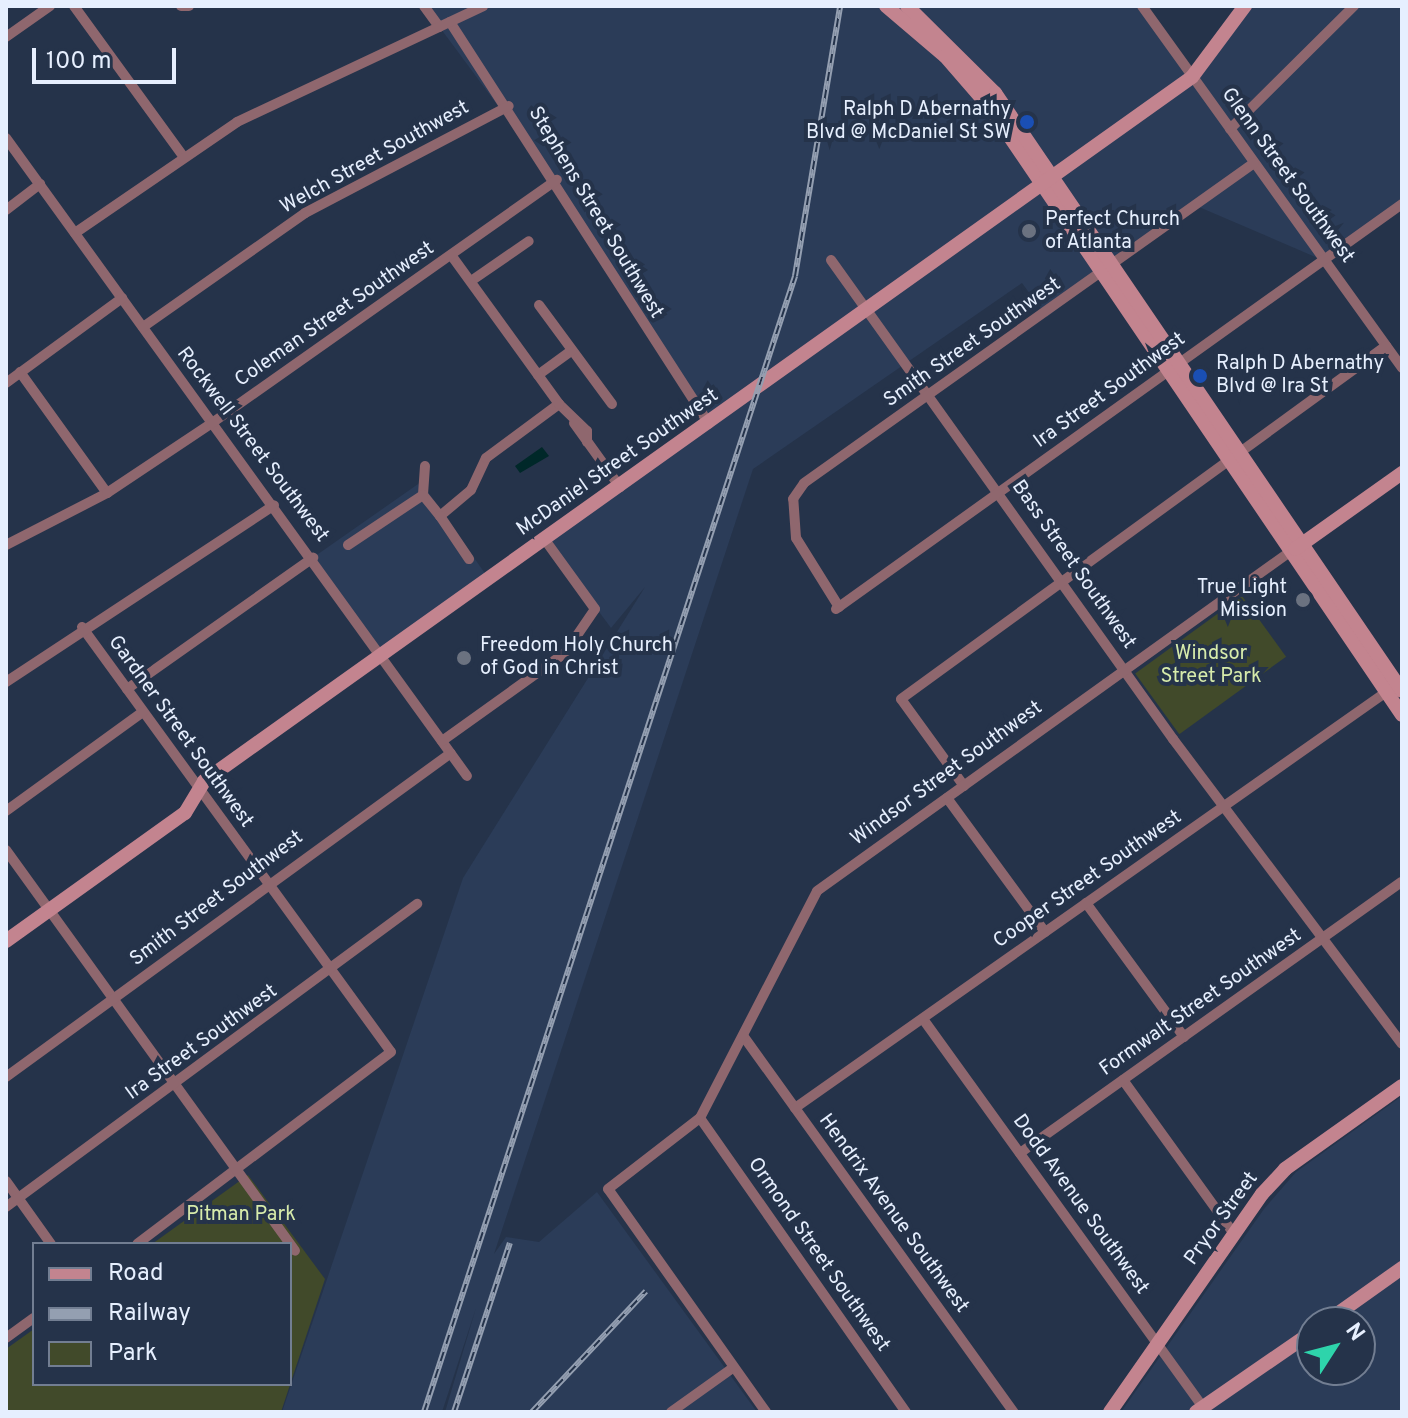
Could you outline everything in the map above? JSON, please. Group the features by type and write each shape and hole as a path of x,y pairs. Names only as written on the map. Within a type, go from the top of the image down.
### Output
{"main road":[{"path":"886,6 961,73 1046,179"},
{"path":"907,6 995,93 1046,179 1107,270 1234,457 1397,687 1402,715"},
{"name":"McDaniel Street Southwest","path":"6,941 185,813 199,789 384,653 1192,77 1245,6"},
{"name":"Windsor Street Southwest","path":"1297,547 1402,473"},
{"name":"Pryor Street","path":"1110,1412 1234,1234 1285,1169 1402,1086"},
{"path":"1349,1306 1402,1268"},
{"path":"1202,1411 1296,1343"}],"street":[{"path":"6,37 50,6"},
{"path":"74,6 183,156"},
{"path":"181,6 189,6"},
{"path":"424,6 439,27"},
{"path":"75,233 183,156 237,122 483,6"},
{"name":"Glenn Street Southwest","path":"1142,6 1402,368"},
{"path":"1230,129 1354,6"},
{"name":"Stephens Street Southwest","path":"450,22 557,180 615,285 709,424"},
{"name":"Welch Street Southwest","path":"143,327 305,213 509,106"},
{"name":"Rockwell Street Southwest","path":"6,138 212,423 384,653 467,776"},
{"name":"Smith Street Southwest","path":"837,608 803,558 793,499 804,483 932,395 1254,163"},
{"name":"Coleman Street Southwest","path":"6,545 107,493 212,423 557,180"},
{"path":"6,210 40,184"},
{"name":"Ira Street Southwest","path":"837,608 1402,204"},
{"path":"471,281 529,241"},
{"path":"451,255 620,487"},
{"name":"Bass Street Southwest","path":"831,260 932,395 1222,807 1402,1044"},
{"path":"6,383 122,298"},
{"path":"539,305 612,404"},
{"path":"964,786 901,699 1386,346"},
{"path":"538,375 571,351"},
{"path":"20,372 107,493"},
{"path":"440,516 471,490 486,458 559,404"},
{"path":"425,466 423,495 469,559"},
{"path":"348,545 423,495"},
{"path":"6,682 82,627 166,581 274,505"},
{"path":"442,741 565,653 595,609 545,540"},
{"name":"Windsor Street Southwest","path":"734,1367 608,1189 700,1118 817,891 1297,547"},
{"path":"127,689 313,558"},
{"name":"Gardner Street Southwest","path":"82,627 391,1052 237,1171"},
{"name":"Cooper Street Southwest","path":"795,1108 1397,687"},
{"path":"6,811 143,712"},
{"name":"Smith Street Southwest","path":"6,1077 115,999 268,882 451,753"},
{"path":"947,798 1045,932"},
{"path":"6,850 288,1242"},
{"name":"Formwalt Street Southwest","path":"1020,1153 1402,882"},
{"path":"1086,903 1184,1037"},
{"name":"Ira Street Southwest","path":"6,1207 332,970 417,904"},
{"name":"Dodd Avenue Southwest","path":"923,1019 1202,1411"},
{"name":"Hendrix Avenue Southwest","path":"744,1037 1013,1412"},
{"path":"1123,1080 1234,1234"},
{"name":"Ormond Street Southwest","path":"700,1118 906,1412"},
{"path":"140,1242 237,1171"},
{"path":"6,1181 50,1242"},
{"path":"292,1247 295,1251"},
{"path":"6,1338 32,1319"},
{"path":"671,1412 734,1367 766,1412"}],"shaded area":[{"path":"424,6 1141,6 1188,72 1236,6 1402,6 1402,206 1327,262 1192,204 1047,317 1022,283 753,469 494,1254 506,1237 539,1242 597,1192 757,1412 445,1412 476,1308 442,1412 282,1412 463,878 645,587 611,628 543,536 704,425 552,179"},
{"path":"542,447 549,456 520,473 515,466"},
{"path":"421,482 487,576 378,652 312,558"},
{"path":"1402,1096 1402,1412 1121,1412 1264,1209 1296,1172"}],"green space":[{"name":"Windsor Street Park","path":"1242,596 1286,657 1179,734 1135,674"},
{"name":"Pitman Park","path":"248,1175 325,1279 292,1379 292,1242 155,1242"},
{"name":"Pitman Park","path":"32,1330 32,1386 290,1386 281,1412 6,1412 6,1349"}],"railway":[{"path":"424,1412 795,276 840,6"},
{"path":"454,1412 510,1243"},
{"path":"532,1412 646,1291"}],"place":[{"name":"Ralph D Abernathy Blvd @ McDaniel St SW","path":"1027,122"},
{"name":"Perfect Church of Atlanta","path":"1029,231"},
{"name":"Ralph D Abernathy Blvd @ Ira St","path":"1200,376"},
{"name":"True Light Mission","path":"1303,600"},
{"name":"Freedom Holy Church of God in Christ","path":"464,658"}]}
